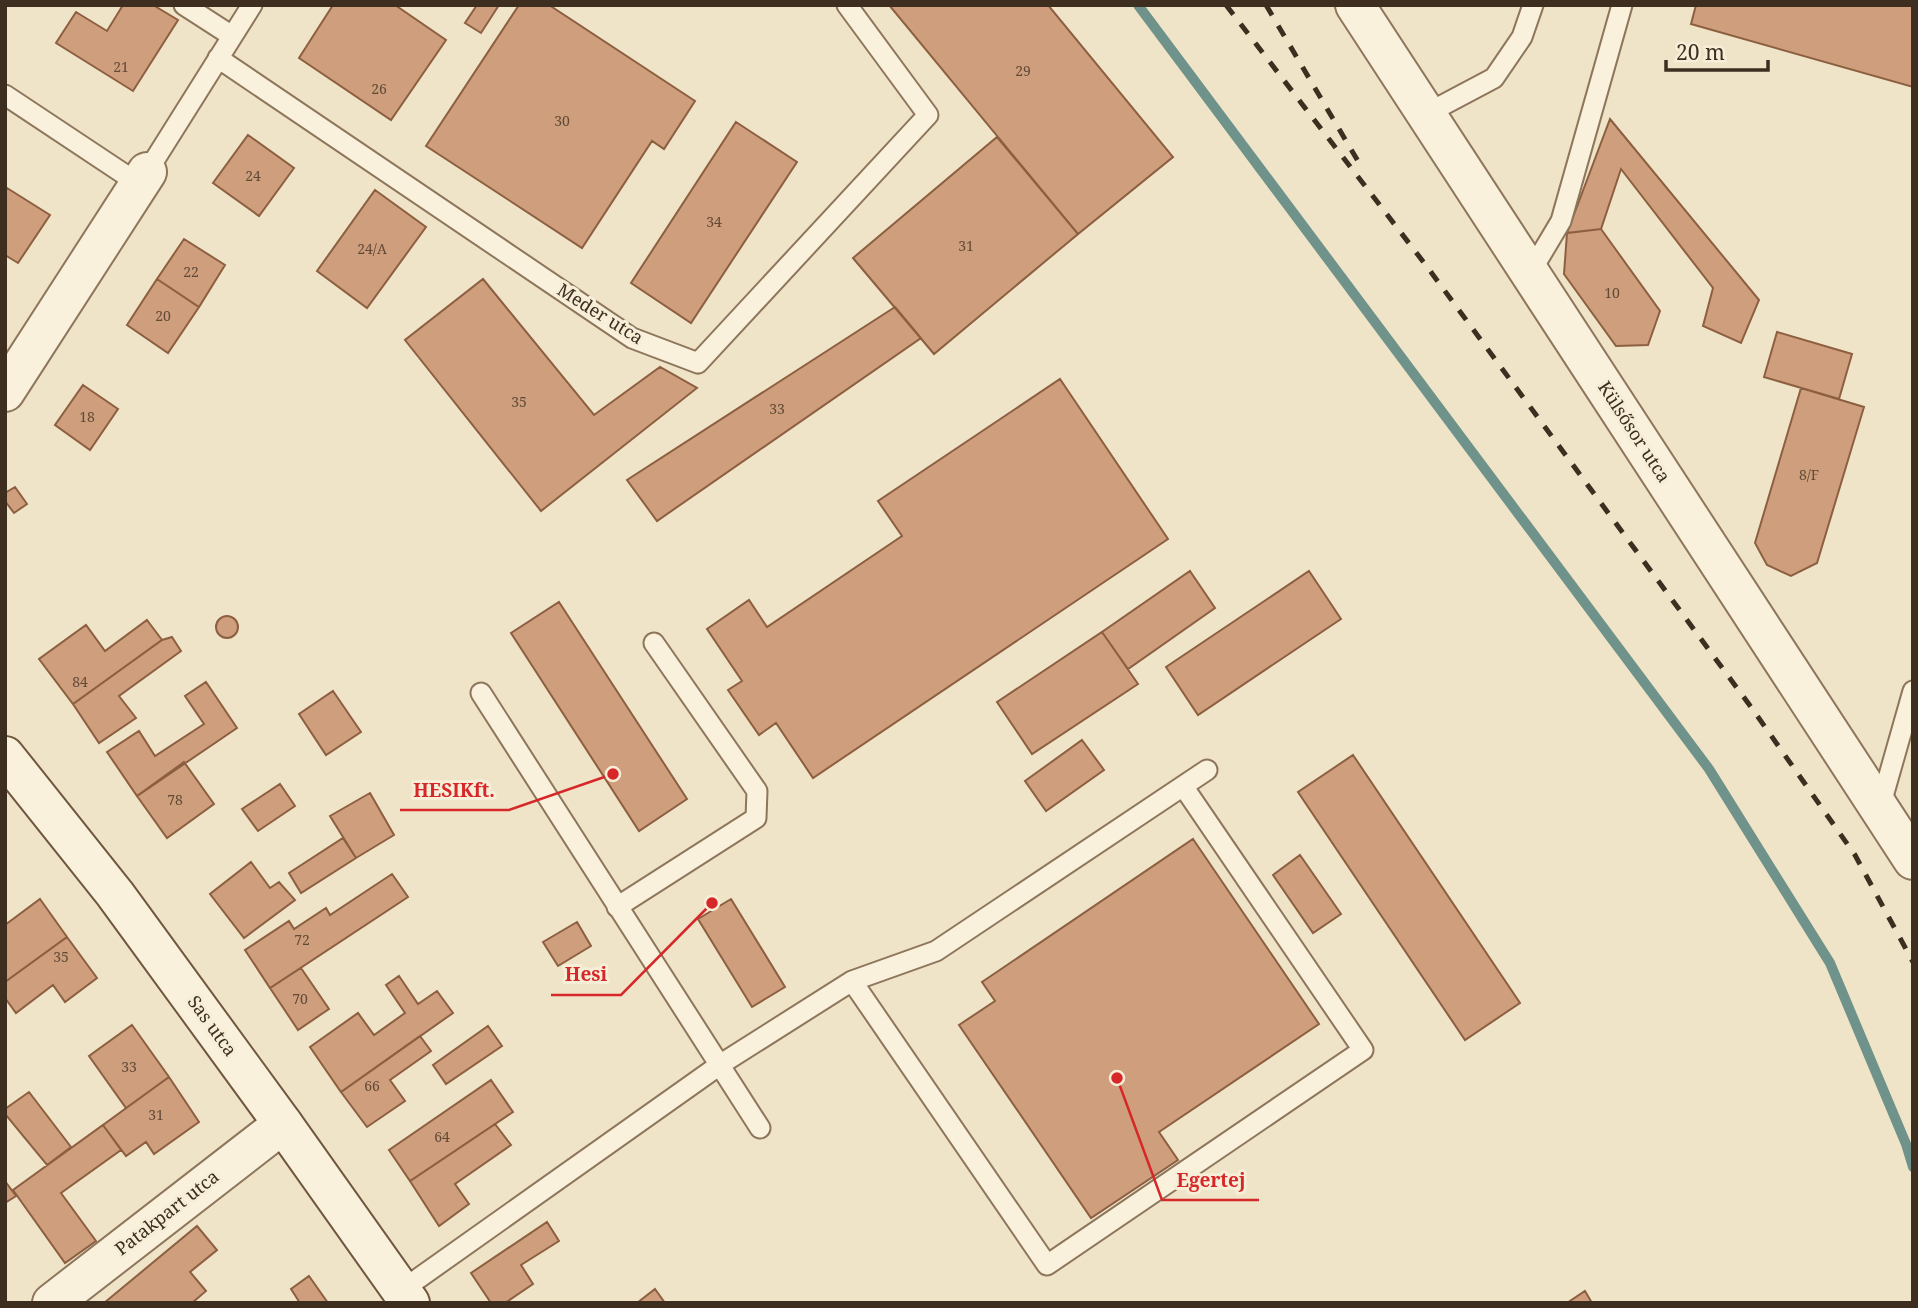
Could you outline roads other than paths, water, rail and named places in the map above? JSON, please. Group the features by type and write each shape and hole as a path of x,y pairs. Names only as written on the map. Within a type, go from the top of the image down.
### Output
{"street":[{"name":"Külsősor utca","path":"1355,5 1913,860"},
{"path":"5,392 143,178"},
{"name":"Sas utca","path":"5,756 115,894 406,1297"},
{"name":"Patakpart utca","path":"52,1303 283,1124"}],"lane":[{"path":"184,5 232,36"},
{"path":"5,95 143,178 251,5"},
{"name":"Meder utca","path":"218,58 632,338 698,363 928,115 847,5"},
{"path":"1426,114 1494,78 1522,37 1534,5"},
{"path":"1530,273 1561,221 1622,5"},
{"path":"617,907 756,818 757,791 654,643"},
{"path":"1880,808 1913,691"},
{"path":"481,693 760,1128"},
{"path":"406,1297 721,1064 852,981 936,951 1207,770"},
{"path":"852,981 1047,1265 1363,1050 1183,786"}],"waterway":[{"path":"1138,5 1709,769 1830,963 1906,1144 1913,1167"}],"railway":[{"path":"1226,5 1425,264 1751,707 1855,855 1913,962"},
{"path":"1266,5 1362,168"}],"place":[{"name":"HESIKft.","path":"613,774"},
{"name":"Hesi","path":"712,903"},
{"name":"Egertej","path":"1117,1078"}]}
